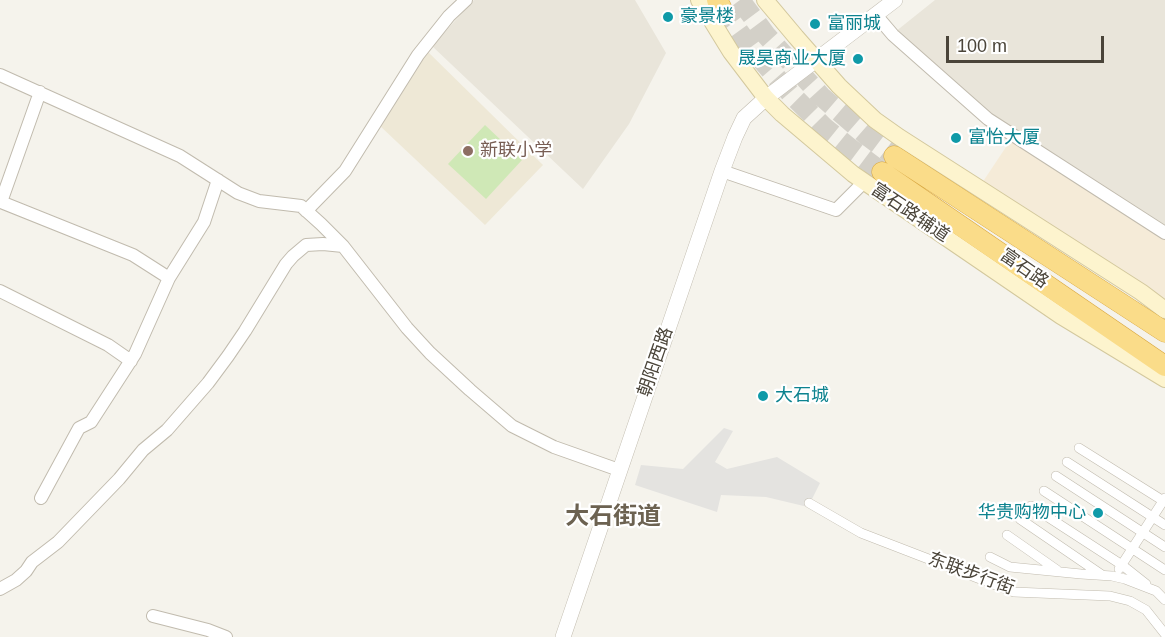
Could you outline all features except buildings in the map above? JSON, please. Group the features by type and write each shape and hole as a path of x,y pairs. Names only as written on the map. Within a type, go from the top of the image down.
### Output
{"highway":[{"name":"富石路","path":"1165,332 888,164 1165,366"}],"main road":[{"name":"富石路辅道","path":"699,0 731,52 766,98 824,151 864,182 1061,316 1165,379"},
{"path":"765,0 839,86 875,120 1141,292 1165,310"}],"street":[{"path":"306,211 345,171 418,55 449,16 466,0"},
{"name":"朝阳西路","path":"563,637 722,171 744,118 766,98 895,0"},
{"path":"876,15 893,35 988,119 1165,233"},
{"path":"0,75 180,156 238,193 259,201 301,206 343,246 407,328 430,353 512,426 554,447 619,470"},
{"path":"39,92 1,202 133,255 169,278"},
{"path":"722,171 836,210 864,182"},
{"path":"41,498 79,428 91,422 131,361 169,278 204,222 218,180"},
{"path":"0,589 16,580 33,562 58,542 143,450 167,430 228,356 293,256 306,245 343,246"},
{"path":"0,291 108,345 131,361"},
{"path":"1078,448 1164,500 1114,577"},
{"path":"1067,462 1165,525"},
{"path":"1056,476 1165,546"},
{"path":"1044,491 1165,570"},
{"name":"东联步行街","path":"809,503 861,533 1014,591 1110,596 1130,600 1146,610 1165,634"},
{"path":"1031,506 1122,565 1165,600"},
{"path":"1020,519 1102,575"},
{"path":"1007,535 1060,572"},
{"path":"990,557 1010,567 1102,575 1125,579 1156,591"},
{"path":"153,616 226,637"}],"shaded area":[{"path":"474,0 635,0 666,53 629,124 583,189 432,46"},
{"path":"935,0 1165,0 1165,228 996,120 895,32"},
{"name":"新联小学","path":"425,49 543,165 485,225 379,125"},
{"path":"1010,141 1165,236 1165,301 982,183"},
{"path":"724,428 733,431 715,462 727,469 777,457 820,483 808,507 766,497 721,495 717,512 635,485 641,465 683,469"}],"green space":[{"path":"485,125 522,160 486,199 448,164"}],"tunnel":[{"path":"740,0 766,35 821,96 894,156"},
{"path":"721,7 751,48 790,93 824,127 882,172"}],"place":[{"name":"豪景楼","path":"668,17"},
{"name":"富丽城","path":"815,24"},
{"name":"晟昊商业大厦","path":"858,59"},
{"name":"富怡大厦","path":"956,138"},
{"name":"新联小学","path":"468,151"},
{"name":"大石城","path":"763,396"},
{"name":"华贵购物中心","path":"1098,513"}],"district":[{"name":"大石街道","path":"613,517"}]}
